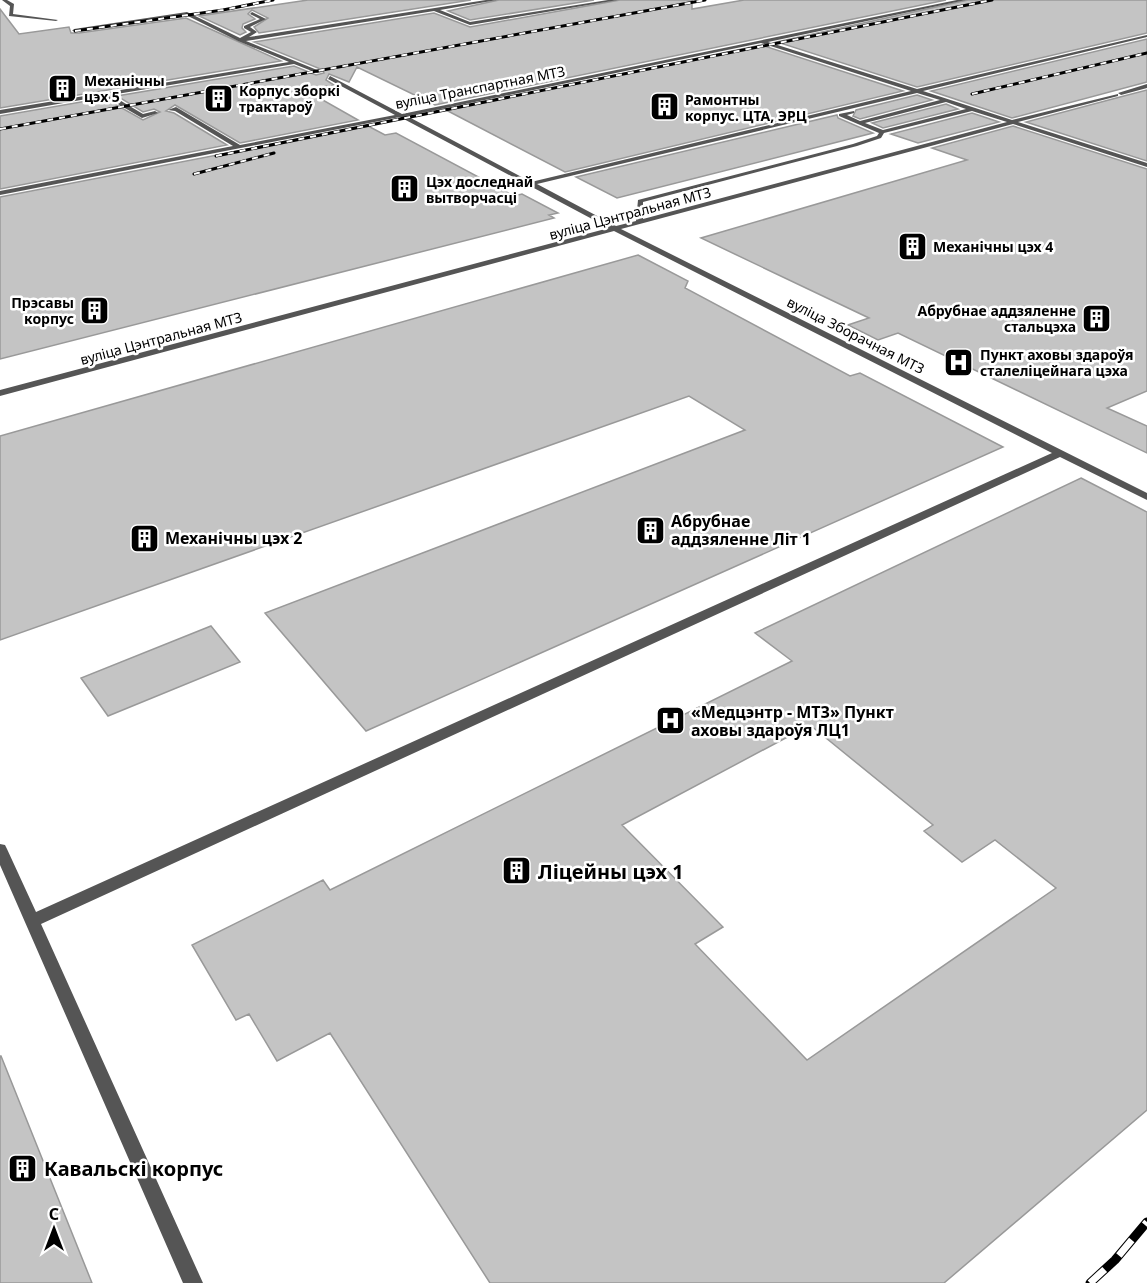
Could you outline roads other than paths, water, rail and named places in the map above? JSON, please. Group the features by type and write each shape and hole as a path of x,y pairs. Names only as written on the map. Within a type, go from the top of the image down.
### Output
{"lane":[{"path":"4,0 12,5 12,15 56,20"},
{"path":"240,40 495,0"},
{"path":"435,10 470,24 616,0"},
{"name":"вуліца Транспартная МТЗ","path":"0,193 402,115 964,0"},
{"path":"74,30 187,13 240,40 297,61 319,72"},
{"path":"240,40 255,32 246,27 264,19 252,13"},
{"path":"530,184 914,90 1147,36"},
{"path":"763,42 1147,165"},
{"path":"0,112 297,61"},
{"name":"вуліца Зборачная МТЗ","path":"330,78 616,229 1147,497"},
{"name":"вуліца Цэнтральная МТЗ","path":"0,393 1147,86"},
{"path":"105,94 142,116 155,113"},
{"path":"947,101 856,123 882,132 973,109"},
{"path":"851,106 862,110 841,115 861,122"},
{"path":"171,110 176,110 239,147"},
{"path":"639,223 640,201 879,138 882,132"},
{"path":"32,921 1060,453"},
{"path":"0,849 194,1283"}],"railway":[{"path":"75,31 223,10 273,0"},
{"path":"0,129 705,0"},
{"path":"216,156 992,0"},
{"path":"972,94 1147,53"},
{"path":"194,174 274,153"},
{"path":"1090,1283 1115,1260 1147,1222"}],"place":[{"name":"Механічны цэх 5","path":"63,88"},
{"name":"Корпус зборкі трактароў","path":"218,98"},
{"name":"Рамонтны корпус. ЦТА, ЭРЦ","path":"664,107"},
{"name":"Цэх доследнай вытворчасці","path":"405,189"},
{"name":"Механічны цэх 4","path":"912,246"},
{"name":"Прэсавы корпус","path":"95,310"},
{"name":"Абрубнае аддзяленне стальцэха","path":"1097,318"},
{"name":"Пункт аховы здароўя сталеліцейнага цэха","path":"959,362"},
{"name":"Абрубнае аддзяленне Літ 1","path":"650,530"},
{"name":"Механічны цэх 2","path":"144,538"},
{"name":"«Медцэнтр - МТЗ» Пункт аховы здароўя ЛЦ1","path":"670,721"},
{"name":"Ліцейны цэх 1","path":"517,871"},
{"name":"Кавальскі корпус","path":"23,1168"}]}
